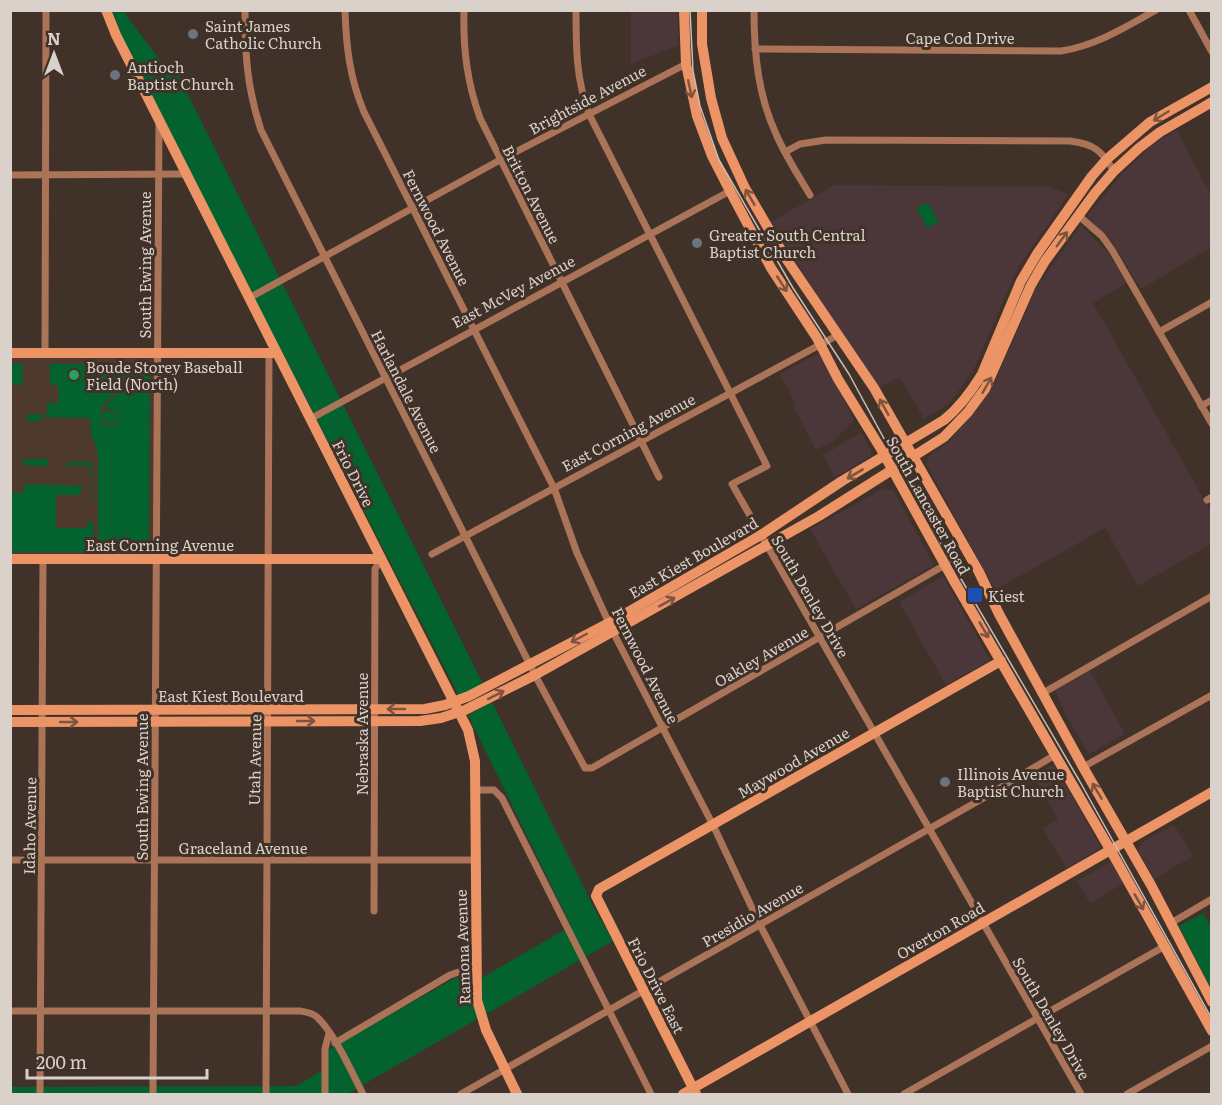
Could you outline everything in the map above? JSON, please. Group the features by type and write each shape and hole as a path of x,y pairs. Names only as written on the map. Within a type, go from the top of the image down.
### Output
{"main road":[{"name":"Frio Drive","path":"106,10 116,35 249,298 273,353 310,419 468,730 473,747 475,790"},
{"name":"South Lancaster Road","path":"684,10 686,64 690,91 703,136 730,191 771,268 820,344 838,379 885,456 1212,1031"},
{"name":"South Lancaster Road","path":"702,10 702,44 711,98 730,158 745,188 785,257 873,388 913,457 1083,767 1172,923 1188,959 1212,1002"},
{"name":"East Kiest Boulevard","path":"10,710 425,709 453,702 611,627 768,545 913,457 951,430 968,412 993,374 1041,258 1068,208 1107,159 1150,122 1212,87"},
{"name":"East Kiest Boulevard","path":"10,722 425,721 459,712 536,675 944,420 965,399 982,374 1021,281 1079,216 1114,171 1160,132 1212,102"},
{"path":"1068,208 1079,216"},
{"path":"10,353 273,353"},
{"name":"East Corning Avenue","path":"10,559 381,559"},
{"name":"Maywood Avenue","path":"599,889 1001,661"},
{"name":"Ramona Avenue","path":"475,790 476,987 481,1019 517,1095"},
{"name":"Overton Road","path":"691,1093 1212,792"},
{"name":"Frio Drive East","path":"599,889 596,896 691,1093"}],"street":[{"path":"45,353 46,10"},
{"name":"Harlandale Avenue","path":"245,10 247,72 254,110 261,130 530,664 582,765 589,768"},
{"name":"Fernwood Avenue","path":"345,10 346,44 356,94 554,488 577,554 611,627 712,825 759,925 848,1095"},
{"name":"Britton Avenue","path":"464,10 463,42 467,79 480,118 658,477"},
{"name":"South Denley Drive","path":"576,10 578,74 589,114 767,466 732,484 1081,1095"},
{"path":"754,10 755,49 764,100 785,152 810,195"},
{"name":"Cape Cod Drive","path":"755,49 1061,51 1084,46 1156,10"},
{"path":"1189,10 1212,52"},
{"name":"Brightside Avenue","path":"249,298 500,160 686,64"},
{"name":"South Ewing Avenue","path":"153,1095 159,120"},
{"path":"785,152 801,144 826,140 1070,141 1087,143 1100,151 1114,171"},
{"path":"10,175 186,174"},
{"name":"East McVey Avenue","path":"310,419 730,191"},
{"path":"1079,216 1102,236 1112,250 1212,424"},
{"path":"1159,332 1212,302"},
{"name":"East Corning Avenue","path":"432,554 838,335"},
{"name":"Utah Avenue","path":"266,1095 268,558 273,353"},
{"path":"1201,406 1212,400"},
{"name":"Idaho Avenue","path":"40,1095 44,722 43,559"},
{"name":"Nebraska Avenue","path":"374,911 375,569 381,559"},
{"name":"Oakley Avenue","path":"589,768 945,565"},
{"path":"1043,693 1212,596"},
{"path":"1083,767 1212,695"},
{"name":"Presidio Avenue","path":"461,1095 1055,755"},
{"path":"475,790 494,790 502,798 651,1095"},
{"name":"Graceland Avenue","path":"10,860 475,860"},
{"path":"1172,923 1212,899"},
{"path":"904,1095 1165,946"},
{"path":"335,1043 450,975 476,966"},
{"path":"10,1011 300,1011 309,1013 317,1017 329,1033 363,1095"},
{"path":"325,1095 326,1050 329,1033"},
{"path":"1126,1095 1212,1046"}],"shaded area":[{"path":"631,11 677,11 679,45 631,64"},
{"path":"1177,130 1211,196 1211,247 1141,289 1112,242 1087,216 1125,171 1154,143"},
{"path":"835,185 1051,187 1068,195 1018,267 973,371 949,404 924,419 900,377 876,389 771,222"},
{"path":"1081,225 1107,252 1127,283 1093,303 1211,512 1211,544 1138,586 1105,528 995,590 926,464 929,456 947,443 980,406 994,384 1035,290"},
{"path":"10,353 157,353 156,559 11,559"},
{"path":"817,354 821,355 836,381 854,421 833,441 816,450 780,374"},
{"path":"861,432 871,450 871,456 834,478 824,455"},
{"path":"884,488 893,490 934,565 856,609 810,529"},
{"path":"943,576 990,660 946,685 899,602"},
{"path":"1090,671 1125,734 1089,754 1065,713 1055,690"},
{"path":"1054,764 1101,848 1066,868 1043,828 1058,819 1033,776"},
{"path":"1174,825 1193,856 1154,879 1137,849 1144,841"},
{"path":"1111,862 1123,884 1090,903 1077,881"}],"green space":[{"path":"112,11 125,11 127,17 163,64 175,69 483,684 459,696 120,36"},
{"path":"928,202 939,222 927,228 917,208"},
{"path":"11,364 23,364 22,385 11,384"},
{"path":"47,364 149,364 125,382 101,407 102,425 117,425 118,410 104,408 126,383 150,365 148,552 98,552 98,453 91,433 90,418 41,417 41,421 27,421 27,414 47,415 47,403 58,403 58,385 50,385 50,365"},
{"path":"103,411 117,411 116,423 103,423"},
{"path":"23,459 48,459 48,466 23,465"},
{"path":"70,462 91,462 91,472 93,472 94,463 93,500 93,473 89,473 90,466 64,465"},
{"path":"25,484 82,486 80,495 56,495 56,528 87,528 87,522 93,523 94,552 11,552 11,493 23,493"},
{"path":"492,702 596,912 613,941 347,1094 11,1094 10,1087 296,1086 328,1067 328,1050 455,978 470,975 471,984 571,926 468,715"},
{"path":"1203,913 1211,927 1211,988 1179,926"}],"tram line":[{"path":"690,10 693,71 700,106 719,160 793,288 849,374 947,555 1079,780 1212,1019"}],"place":[{"name":"Saint James Catholic Church","path":"193,34"},
{"name":"Antioch Baptist Church","path":"115,75"},
{"name":"Greater South Central Baptist Church","path":"697,243"},
{"name":"Boude Storey Baseball Field (North)","path":"74,375"},
{"name":"Kiest","path":"975,595"},
{"name":"Illinois Avenue Baptist Church","path":"945,782"}]}
